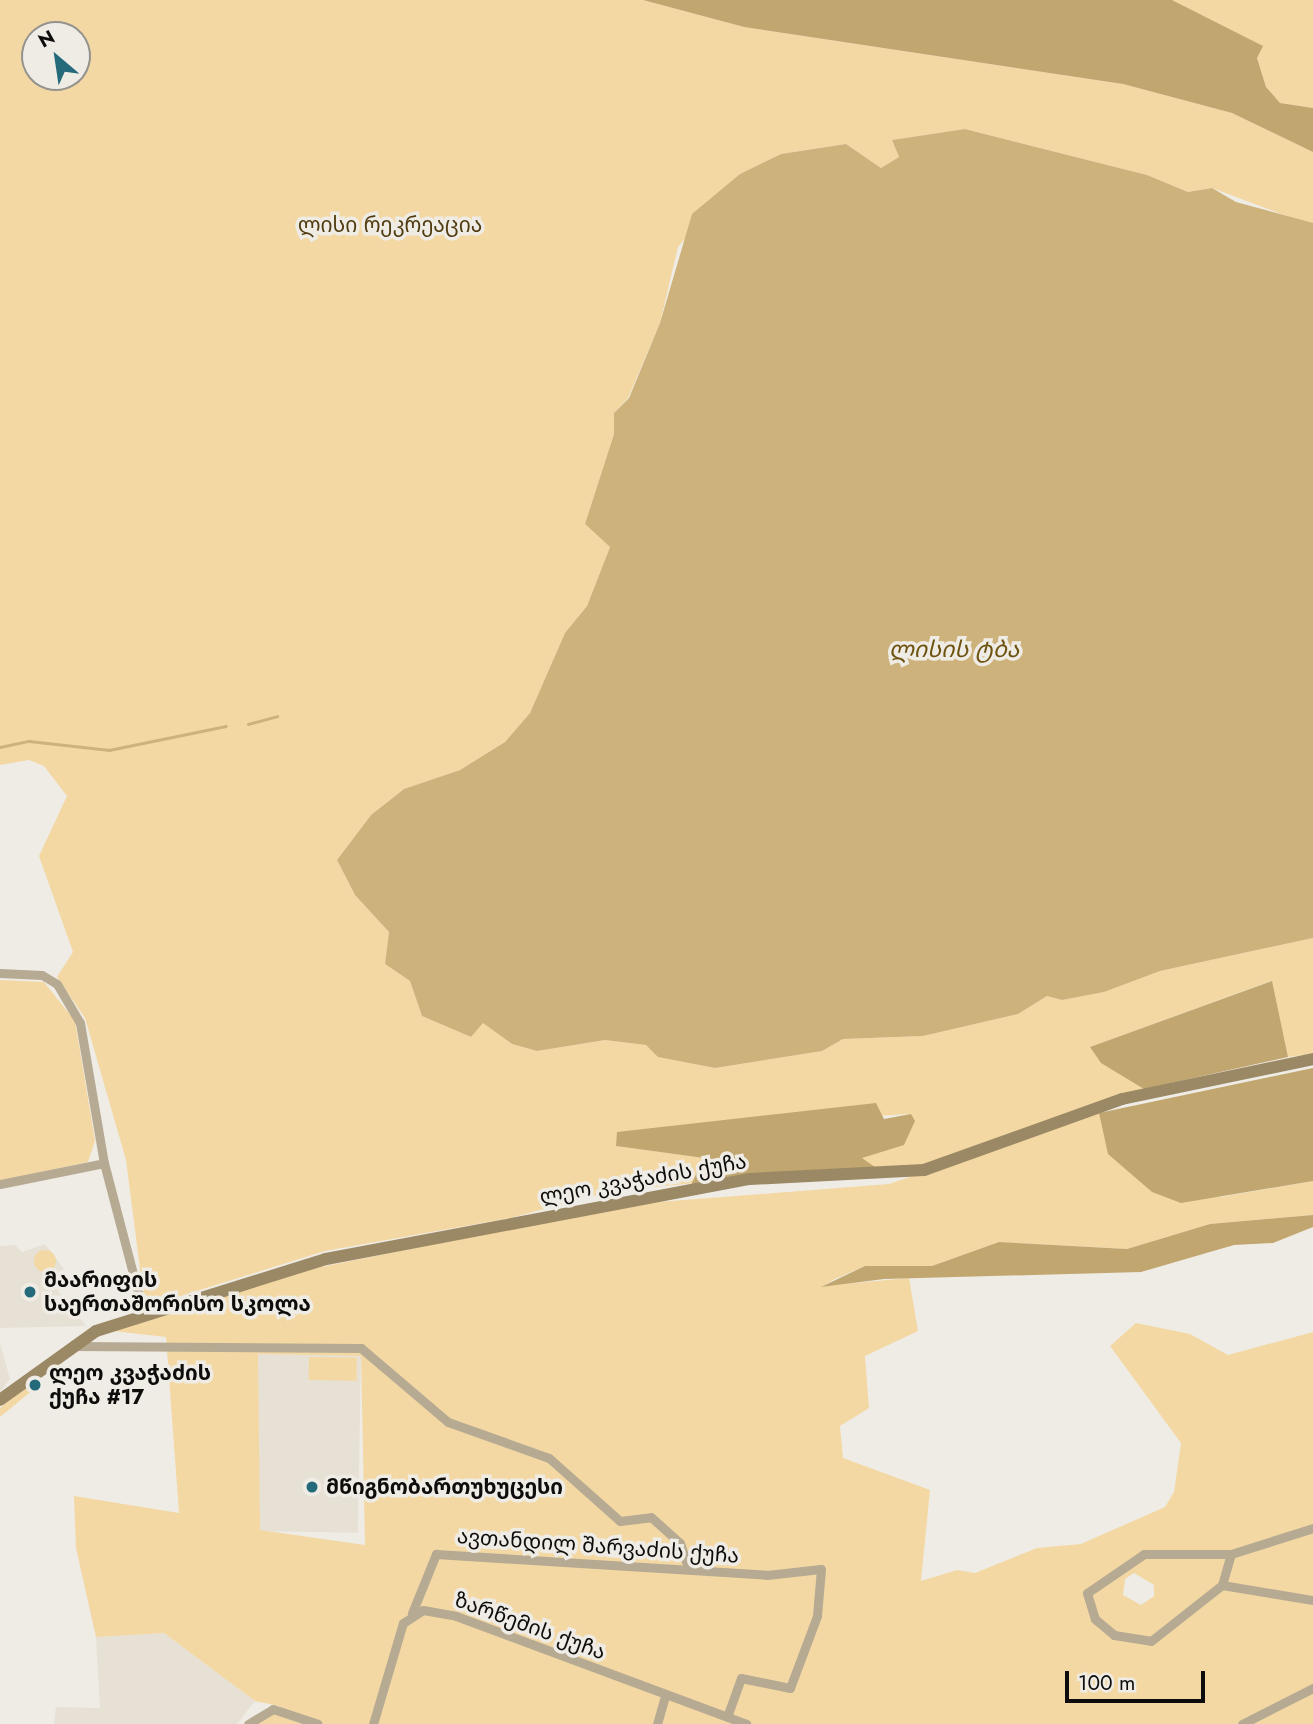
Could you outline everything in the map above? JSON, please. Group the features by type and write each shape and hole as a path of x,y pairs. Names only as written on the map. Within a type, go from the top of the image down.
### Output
{"main road":[{"name":"ლეო კვაჭაძის ქუჩა","path":"0,1400 70,1346 144,1315 326,1259 612,1200 750,1179 924,1170 1122,1099 1313,1059"}],"street":[{"path":"0,973 42,975 67,997 80,1023 104,1163 144,1315"},
{"path":"0,1184 104,1163"},
{"path":"70,1346 361,1348 449,1422 549,1458 620,1521 651,1517 680,1544 688,1567"},
{"path":"1231,1553 1222,1585 1151,1642 1114,1634 1096,1619 1087,1593 1144,1554 1231,1553 1313,1528"},
{"name":"ავთანდილ შარვაძის ქუჩა","path":"412,1614 436,1554 688,1567 767,1575 821,1569 817,1616 790,1688 741,1678 727,1717"},
{"path":"1222,1585 1313,1600"},
{"path":"373,1724 403,1623 412,1614"},
{"name":"ზარწემის ქუჩა","path":"412,1614 456,1616 747,1724"},
{"path":"1242,1724 1313,1688"},
{"path":"657,1724 666,1696"},
{"path":"247,1724 273,1709 318,1724"}],"shaded area":[{"path":"643,0 1172,0 1263,46 1257,58 1266,87 1280,103 1313,108 1313,152 1232,113 1123,84 744,27"},
{"path":"1272,981 1288,1057 1144,1089 1101,1063 1090,1047"},
{"path":"1313,1068 1313,1181 1181,1203 1152,1192 1108,1154 1099,1113"},
{"path":"876,1103 884,1119 911,1114 915,1121 904,1145 862,1158 882,1172 691,1185 704,1158 616,1146 617,1132"},
{"path":"1313,1215 1313,1227 1273,1243 1234,1245 1141,1272 884,1279 821,1287 865,1266 932,1266 999,1242 1127,1249 1210,1224"},
{"name":"მაარიფის საერთაშორისო სკოლა","path":"45,1244 64,1269 50,1280 86,1326 0,1328 0,1246 15,1245 22,1252"},
{"path":"0,1343 10,1379 0,1392"},
{"name":"მწიგნობართუხუცესი","path":"258,1354 361,1356 358,1533 255,1531"},
{"path":"164,1633 255,1701 237,1724 54,1724 56,1707 100,1708 96,1637"}],"green space":[{"name":"ლისი რეკრეაცია","path":"0,0 643,0 744,27 1123,84 1232,113 1313,152 1313,223 1305,223 1212,188 1188,192 1147,175 965,129 892,140 899,157 881,168 846,144 781,154 740,174 678,247 660,323 628,398 614,413 614,434 585,524 610,547 587,606 565,633 530,713 505,742 460,770 404,789 371,815 337,860 355,895 389,932 385,964 410,981 422,1016 471,1037 482,1022 512,1044 537,1051 605,1040 646,1045 659,1057 715,1068 822,1051 843,1039 923,1036 1018,1014 1047,996 1062,1000 1103,992 1160,971 1313,938 1313,1054 1288,1057 1271,981 1090,1047 1144,1089 923,1166 882,1172 862,1159 910,1114 618,1132 616,1146 705,1158 694,1183 609,1192 510,1218 325,1251 155,1304 143,1292 126,1160 85,1018 57,977 73,952 39,856 67,796 44,766 29,760 0,765"},
{"path":"1172,0 1313,0 1313,108 1280,103 1266,87 1257,58 1262,46"},
{"path":"0,980 44,982 75,1021 95,1141 88,1162 0,1181"},
{"path":"1099,1113 1132,1172 1152,1192 1220,1197 1313,1181 1313,1215 1210,1224 1127,1249 999,1242 932,1266 865,1266 823,1286 909,1278 918,1331 865,1356 869,1408 840,1426 843,1458 930,1490 921,1581 957,1570 975,1573 1037,1548 1081,1544 1165,1507 1174,1492 1181,1443 1110,1346 1136,1323 1190,1334 1228,1355 1313,1332 1313,1724 251,1724 262,1714 283,1713 279,1706 255,1701 164,1633 96,1637 76,1548 74,1496 179,1513 166,1337 113,1331 316,1268 633,1204 889,1184","holes":["258,1354 361,1356 365,1545 260,1530","1134,1573 1154,1585 1154,1596 1141,1605 1123,1595 1125,1579"]},
{"path":"45,1250 53,1253 56,1261 53,1269 45,1272 37,1269 34,1261 37,1253"},
{"path":"309,1357 357,1358 357,1381 309,1380"},
{"path":"29,1385 34,1389 0,1417 0,1408"}],"water":[{"name":"ლისის ტბა","path":"965,129 1147,175 1188,192 1212,188 1236,202 1313,223 1313,938 1160,971 1104,992 1062,1000 1047,996 1018,1014 923,1036 843,1039 822,1051 715,1068 658,1057 646,1045 605,1040 537,1051 512,1044 483,1023 471,1037 422,1016 410,981 385,964 389,932 355,895 337,860 371,815 404,789 460,770 505,742 530,713 565,633 587,606 610,547 585,524 614,434 614,413 629,398 660,323 692,214 740,174 781,154 846,144 881,168 899,157 892,140"}],"waterway":[{"path":"248,724 277,716"},
{"path":"0,747 29,741 109,750 226,726"}],"place":[{"name":"მაარიფის საერთაშორისო სკოლა","path":"30,1292"},
{"name":"ლეო კვაჭაძის ქუჩა #17","path":"35,1385"},
{"name":"მწიგნობართუხუცესი","path":"312,1487"}]}
